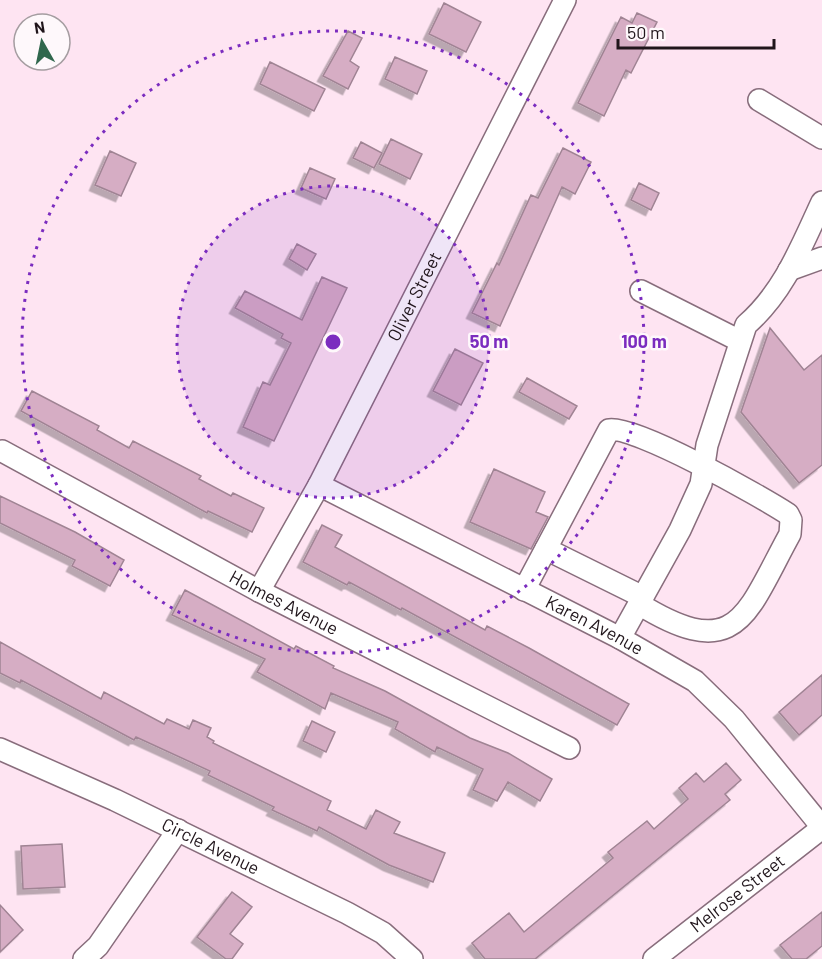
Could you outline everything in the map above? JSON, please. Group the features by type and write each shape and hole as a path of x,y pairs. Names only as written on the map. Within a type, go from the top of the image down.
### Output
{"street":[{"name":"Oliver Street","path":"259,591 320,486 565,0"},
{"path":"759,100 822,138"},
{"path":"620,638 701,484 707,445 746,325 782,286 822,202"},
{"path":"789,270 822,258"},
{"path":"641,291 741,342"},
{"path":"524,590 609,430 614,428 640,437 703,467 788,514 791,520 790,534 745,615 733,625 713,632 669,622 641,600 546,549"},
{"name":"Holmes Avenue","path":"2,451 259,591 569,748"},
{"name":"Karen Avenue","path":"320,486 620,638 695,681 715,699 822,828"},
{"name":"Circle Avenue","path":"0,749 178,830 372,926 394,941 412,959"},
{"name":"Melrose Street","path":"654,959 822,828"},
{"path":"84,959 98,946 178,830"}],"building":[{"path":"444,3 481,22 466,52 429,34"},
{"path":"637,13 657,22 631,73 626,70 604,116 578,103 621,17 632,23"},
{"path":"348,31 362,38 350,61 359,67 348,89 323,76"},
{"path":"395,57 427,71 417,94 385,79"},
{"path":"270,62 325,89 314,111 260,84"},
{"path":"391,139 422,154 410,179 379,164"},
{"path":"361,142 382,153 374,168 353,158"},
{"path":"563,148 591,162 575,194 562,187 500,326 472,313 497,263 499,265 531,195 538,198"},
{"path":"110,151 136,163 121,196 95,185"},
{"path":"310,168 335,179 326,199 301,188"},
{"path":"639,183 659,193 651,210 631,200"},
{"path":"297,244 316,254 307,270 289,259"},
{"path":"322,277 347,288 274,441 243,427 263,382 270,385 291,343 281,338 283,334 235,308 245,291 302,320"},
{"path":"770,328 804,370 822,355 822,465 799,483 741,412"},
{"path":"455,349 483,363 461,405 433,391"},
{"path":"527,378 577,406 569,419 519,392"},
{"path":"32,391 99,426 97,430 129,448 133,441 201,476 199,479 231,496 233,493 264,508 252,532 208,511 207,513 21,411"},
{"path":"494,469 545,492 536,512 548,517 531,549 470,522"},
{"path":"0,496 75,532 124,560 110,586 72,566 75,560 0,523"},
{"path":"322,525 342,535 335,547 485,630 487,626 629,704 617,725 402,608 401,610 349,582 347,585 303,562"},
{"path":"185,590 294,649 296,646 334,666 333,668 385,691 470,738 508,753 552,779 540,801 508,782 497,801 473,790 483,769 437,747 435,752 395,729 398,722 331,693 325,709 257,672 265,659 172,615"},
{"path":"0,642 101,699 104,692 164,724 167,719 189,729 193,720 211,728 207,737 214,741 213,743 331,801 327,810 366,829 376,810 400,822 394,833 445,853 433,882 389,865 319,827 317,831 272,810 274,807 208,775 210,771 136,737 134,740 21,680 20,683 0,673"},
{"path":"822,675 822,715 799,735 779,712"},
{"path":"312,721 335,732 326,752 303,741"},
{"path":"726,763 741,780 725,794 730,800 535,959 485,959 472,943 509,913 524,932 613,858 608,852 647,821 654,829 688,799 679,788 696,773 704,782"},
{"path":"62,844 65,887 23,889 21,846"},
{"path":"232,892 252,907 230,934 243,944 232,959 226,959 197,937"},
{"path":"0,905 23,930 0,952"},
{"path":"822,912 822,946 806,959 792,959 780,945"}]}
